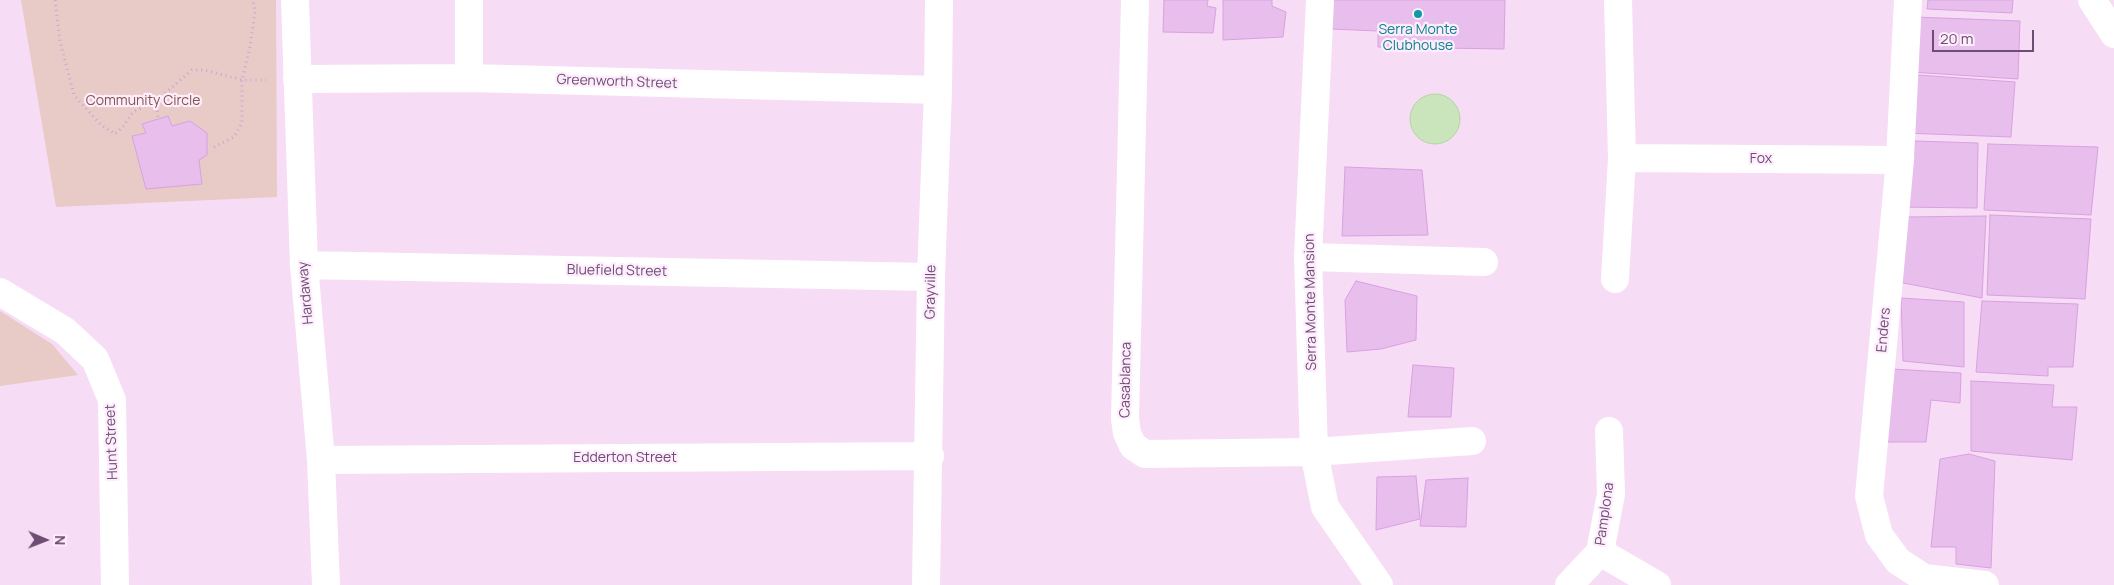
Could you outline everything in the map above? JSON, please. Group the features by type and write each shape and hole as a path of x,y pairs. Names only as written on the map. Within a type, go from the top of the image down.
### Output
{"street":[{"name":"Hardaway","path":"295,0 296,79 304,265 321,460 326,585"},
{"path":"469,0 470,78"},
{"name":"Grayville","path":"926,585 930,456 931,277 938,90 939,0"},
{"name":"Casablanca","path":"1135,0 1125,419 1127,432 1133,446 1145,454 1314,452 1472,441"},
{"name":"Serra Monte Mansion","path":"1320,0 1308,257 1314,452 1325,507 1379,585"},
{"path":"1615,279 1622,158 1618,0"},
{"name":"Enders","path":"1908,0 1900,160 1869,496 1879,534 1898,561 1924,578 1985,585"},
{"path":"2092,0 2114,34"},
{"name":"Greenworth Street","path":"296,79 470,78 938,90"},
{"name":"Fox","path":"1622,158 1900,160"},
{"path":"1308,257 1484,262"},
{"name":"Bluefield Street","path":"304,265 931,277"},
{"name":"Hunt Street","path":"0,292 64,331 95,359 112,400 115,585"},
{"name":"Pamplona","path":"1568,585 1600,552 1611,494 1609,431"},
{"name":"Edderton Street","path":"321,460 930,456"},
{"path":"1600,552 1657,585"}],"path":[{"path":"55,0 60,40 74,95 101,125 115,134 122,128 133,112 156,100 192,70 205,70 242,80 296,79"},
{"path":"214,147 234,138 242,123 242,80 256,12 253,0"},
{"path":"156,100 158,117"}],"shaded area":[{"path":"0,0 2114,0 2114,585 0,585"},
{"path":"1435,94 1444,96 1455,105 1460,119 1458,128 1449,139 1435,144 1426,142 1415,133 1410,119 1412,110 1421,99"}],"green space":[{"name":"Community Circle","path":"21,0 276,0 277,197 56,207"},
{"path":"0,311 52,344 78,375 0,386"}],"building":[{"path":"1164,0 1208,0 1207,6 1216,8 1213,33 1163,32"},
{"path":"1223,0 1272,0 1272,6 1286,12 1283,37 1223,40"},
{"name":"Serra Monte Clubhouse","path":"1332,0 1505,0 1504,49 1378,47 1378,31 1331,29"},
{"path":"1928,0 2013,0 2012,13 1927,9"},
{"path":"1915,17 2020,21 2018,79 1911,72"},
{"path":"1918,75 2015,82 2011,137 1904,133"},
{"path":"168,116 172,126 190,121 207,133 207,155 199,160 202,184 146,189 132,136 146,133 142,124"},
{"path":"1915,141 1978,143 1977,208 1900,207 1914,155"},
{"path":"1988,144 2098,147 2091,215 1984,210"},
{"path":"1345,167 1422,170 1428,235 1342,236"},
{"path":"1990,215 2091,219 2085,299 1987,295"},
{"path":"1986,216 1982,298 1898,282 1907,217"},
{"path":"1356,281 1417,296 1416,340 1381,349 1347,352 1345,300"},
{"path":"1901,298 1964,302 1964,367 1903,361"},
{"path":"1982,301 2078,304 2073,367 2048,367 2048,376 1976,372"},
{"path":"1413,365 1454,368 1451,417 1408,417"},
{"path":"1892,369 1961,373 1960,403 1931,400 1926,442 1887,442"},
{"path":"1971,381 2054,385 2052,407 2077,407 2072,460 1971,451"},
{"path":"1969,454 1995,461 1991,568 1956,564 1956,547 1931,547 1940,459"},
{"path":"1416,476 1420,519 1376,530 1377,477"},
{"path":"1468,478 1466,527 1420,526 1426,480"}],"place":[{"name":"Serra Monte Clubhouse","path":"1418,14"}]}
